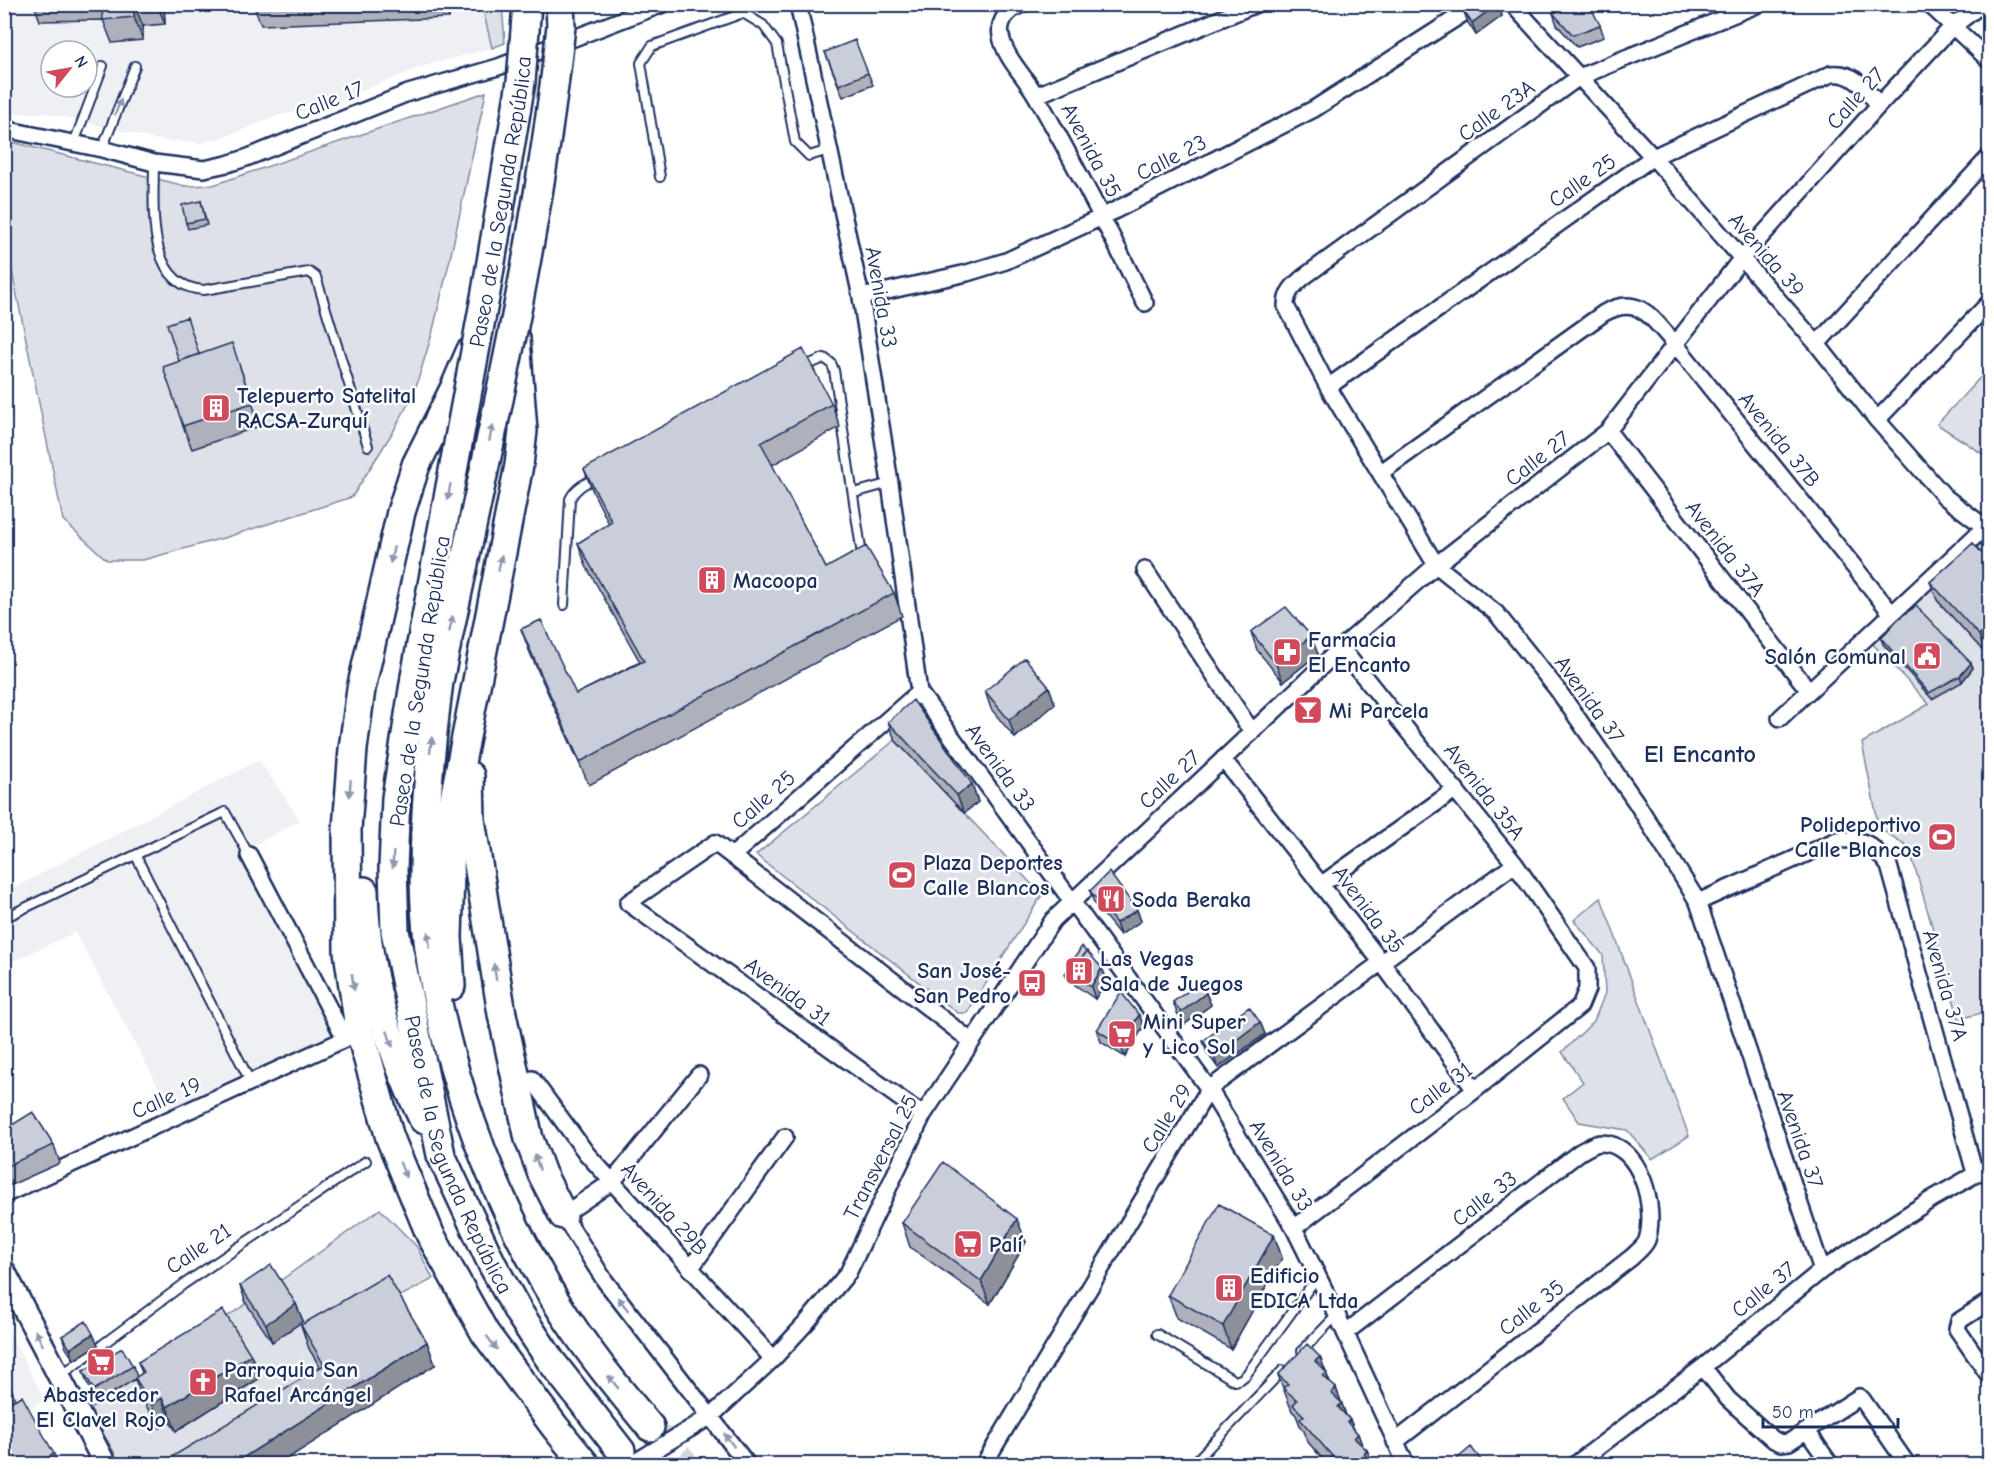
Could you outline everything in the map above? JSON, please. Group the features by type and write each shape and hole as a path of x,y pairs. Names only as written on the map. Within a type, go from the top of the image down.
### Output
{"highway":[{"name":"Paseo de la Segunda República","path":"527,4 521,82 486,292 427,679 429,766 424,876 428,942 438,1002 459,1080 484,1157 524,1248 581,1340 604,1372 650,1427"},
{"name":"Paseo de la Segunda República","path":"560,4 561,26 537,204 427,679 396,798 393,868 395,931 441,1155 492,1264 519,1313 551,1361 627,1458"},
{"path":"505,288 416,465 401,512 362,689 353,749 347,829 348,951 359,1028 390,1138 430,1234 484,1333 585,1464"},
{"path":"459,1080 448,937 452,809 519,465 523,431 505,288"},
{"path":"382,606 363,849 364,909 370,955 384,1023 403,1077 441,1155"},
{"path":"476,682 470,779 471,820 497,982 529,1139 542,1174 563,1215"}],"main road":[{"path":"4,1271 105,1464"}],"street":[{"path":"537,4 543,50"},
{"path":"505,288 549,4"},
{"name":"Calle 17","path":"4,129 102,149 154,163 204,169 227,164 408,93 498,67 663,4"},
{"name":"Avenida 33","path":"798,4 861,297 919,692 1209,1089 1294,1228 1406,1464"},
{"name":"Avenida 35","path":"1022,4 1006,14 1002,20 1000,29 1004,46 1037,96 1145,303"},
{"path":"1037,96 1256,4"},
{"name":"Calle 23","path":"861,297 967,273 1006,261 1102,218 1314,109 1478,4"},
{"name":"Avenida 39","path":"1512,4 1653,157 1817,344 1877,420 1945,497 1987,530"},
{"name":"Calle 23A","path":"1286,297 1305,276 1579,76 1759,4"},
{"path":"1929,4 1989,62"},
{"name":"Calle 27","path":"1071,901 1341,648 1436,565 1608,432 1741,259 1952,27 1982,4"},
{"name":"Calle 25","path":"1328,387 1653,157 1831,74 1847,74 1857,80 1879,105"},
{"path":"1817,344 1989,156"},
{"name":"Avenida 37","path":"1286,297 1289,315 1328,387 1436,565 1496,613 1557,690 1636,802 1698,902 1822,1270"},
{"path":"1877,420 1989,302"},
{"name":"Avenida 37B","path":"1380,473 1593,320 1615,307 1624,304 1635,306 1644,312 1676,345 1892,614"},
{"name":"Avenida 37A","path":"1608,432 1809,691"},
{"path":"1780,718 1987,530"},
{"path":"1145,570 1252,732"},
{"name":"Avenida 35A","path":"1341,648 1515,864 1587,968"},
{"name":"Calle 25","path":"628,903 714,843 732,856 919,692"},
{"name":"Avenida 35","path":"1223,759 1322,884 1475,1090"},
{"path":"1322,884 1456,789"},
{"name":"Avenida 37A","path":"1698,902 1837,840 1856,839 1875,848 1889,866 1975,1173"},
{"name":"Calle 19","path":"4,1195 345,1040 249,855"},
{"path":"732,856 971,1041"},
{"name":"Calle 29","path":"984,1464 1209,1089 1515,864"},
{"name":"Transversal 25","path":"711,1416 773,1359 848,1273 923,1115 1053,920 1071,901"},
{"name":"Avenida 31","path":"628,903 923,1115"},
{"name":"Calle 31","path":"1294,1228 1475,1090 1580,1006 1587,989 1587,968"},
{"path":"699,1075 613,1181 563,1215 605,1281 747,1464"},
{"name":"Avenida 29B","path":"532,1079 587,1154 773,1359"},
{"path":"690,1269 785,1137"},
{"name":"Calle 33","path":"1345,1333 1580,1152 1598,1143 1617,1145 1635,1160 1644,1184"},
{"name":"Calle 37","path":"1576,1464 1703,1367 1822,1270 1989,1166"},
{"name":"Calle 35","path":"1395,1442 1632,1257 1646,1242 1651,1222 1644,1184"},
{"path":"1989,1301 1957,1324 1957,1329 1989,1377"},
{"path":"1703,1367 1728,1399 1774,1440 1781,1443 1789,1442 1859,1397 1907,1464"},
{"path":"627,1458 711,1416"},
{"path":"1807,1431 1830,1464"}],"lane":[{"path":"660,177 641,63 652,46 742,14 763,25 777,44 795,142 809,156 829,150"},
{"path":"74,143 103,66"},
{"path":"102,149 135,66"},
{"path":"154,163 154,224 160,254 168,272 195,290 309,272 316,277 368,446"},
{"path":"798,370 819,359 824,358 831,363 854,493 862,555"},
{"path":"564,605 570,499 580,486 601,475"},
{"path":"854,493 890,483"},
{"path":"4,918 225,812 249,855"},
{"path":"136,856 251,1083"},
{"name":"Calle 21","path":"59,1376 184,1284 366,1161"},
{"path":"1157,1334 1235,1381 1241,1379 1317,1276"},
{"path":"1193,1464 1337,1315"}],"shaded area":[{"path":"5,5 482,5 492,48 421,67 322,107 280,115 227,136 200,143 158,140 47,113 5,113"},
{"path":"482,5 502,5 505,43 492,48"},
{"path":"486,92 450,259 432,334 414,393 352,497 227,537 143,560 107,560 63,520 5,237 4,143 16,143 185,186 213,185"},
{"path":"1988,369 1990,370 1989,458 1937,424"},
{"name":"Polideportivo Calle Blancos","path":"1980,544 1989,549 1989,572 1937,600 1985,653 1989,649 1989,1011 1959,1019 1909,847 1879,828 1862,743 1929,704 1871,642"},
{"name":"Plaza Deportes Calle Blancos","path":"895,740 1042,895 967,1013 958,1013 756,855"},
{"path":"259,760 300,820 239,854 334,1037 172,1112 75,932 5,965 4,893"},
{"path":"1601,898 1689,1136 1652,1159 1627,1130 1579,1122 1563,1098 1583,1082 1562,1052 1594,1021 1605,993 1603,955 1574,920"},
{"path":"380,1209 417,1247 433,1279 395,1299 333,1388 207,1464 121,1464 89,1410 277,1283","holes":["260,1378 161,1428 144,1401"]},
{"path":"4,1322 45,1400 5,1424 4,1424"}],"building":[{"path":"101,4 134,4 134,17 103,20"},
{"path":"1473,4 1497,4 1472,23 1464,12"},
{"path":"1572,4 1589,4 1600,25 1573,35 1553,13"},
{"path":"855,40 868,73 839,85 825,52"},
{"path":"201,201 205,219 186,223 182,205"},
{"name":"Telepuerto Satelital RACSA-Zurquí","path":"187,317 199,354 179,361 167,324"},
{"path":"232,343 252,403 183,426 163,367"},
{"name":"Macoopa","path":"803,349 832,404 761,443 826,568 866,546 894,593 580,762 521,629 541,620 576,694 644,661 578,543 612,522 584,469"},
{"path":"1973,543 1989,561 1989,625 1979,635 1930,582"},
{"name":"Salón Comunal","path":"1916,606 1971,663 1960,676 1929,693 1881,638 1898,619"},
{"path":"1286,607 1311,636 1276,664 1251,632"},
{"path":"1025,658 1049,687 1009,720 985,691"},
{"path":"913,700 972,784 957,795 888,722"},
{"path":"1109,872 1137,910 1116,923 1090,891"},
{"path":"1082,946 1086,952 1072,973 1074,979 1065,974"},
{"path":"1087,951 1102,968 1091,987 1072,973"},
{"path":"1199,983 1206,993 1181,1012 1173,1002"},
{"path":"1121,992 1139,1015 1120,1045 1097,1030"},
{"path":"1249,1007 1260,1022 1214,1057 1203,1041"},
{"path":"33,1112 54,1145 4,1167 4,1130"},
{"name":"Palí","path":"943,1162 1017,1219 981,1281 902,1223"},
{"path":"1219,1204 1274,1235 1223,1326 1168,1295"},
{"path":"271,1265 296,1304 266,1324 240,1286"},
{"path":"387,1275 427,1342 233,1464 160,1464 324,1365 301,1325"},
{"path":"223,1310 251,1355 167,1407 162,1398 152,1405 135,1378 144,1372 138,1362"},
{"path":"86,1321 93,1334 70,1349 62,1336"},
{"path":"1307,1344 1320,1357 1315,1361 1327,1373 1323,1376 1336,1388 1331,1393 1342,1403 1338,1407 1350,1420 1347,1422 1358,1434 1354,1438 1367,1450 1364,1454 1373,1464 1325,1464 1333,1457 1300,1419 1304,1416 1293,1405 1297,1400 1283,1388 1288,1384 1278,1375"},
{"path":"122,1348 133,1366 94,1390 83,1371"},
{"path":"4,1375 11,1387 4,1391"},
{"path":"22,1396 54,1454 36,1464 4,1464 4,1405"},
{"path":"1471,1447 1484,1464 1452,1463"}],"tunnel":[{"path":"650,1427 686,1464"}],"place":[{"name":"Telepuerto Satelital RACSA-Zurquí","path":"216,408"},
{"name":"Macoopa","path":"712,580"},
{"name":"Farmacia El Encanto","path":"1287,652"},
{"name":"Salón Comunal","path":"1927,656"},
{"name":"Mi Parcela","path":"1308,710"},
{"name":"Polideportivo Calle Blancos","path":"1942,837"},
{"name":"Plaza Deportes Calle Blancos","path":"902,875"},
{"name":"Soda Beraka","path":"1111,899"},
{"name":"Las Vegas Sala de Juegos","path":"1079,971"},
{"name":"San José- San Pedro","path":"1032,983"},
{"name":"Mini Super y Lico Sol","path":"1122,1034"},
{"name":"Palí","path":"968,1244"},
{"name":"Edificio EDICA Ltda","path":"1229,1288"},
{"name":"Abastecedor El Clavel Rojo","path":"101,1362"},
{"name":"Parroquia San Rafael Arcángel","path":"203,1382"}],"district":[{"name":"El Encanto","path":"1700,754"}]}
